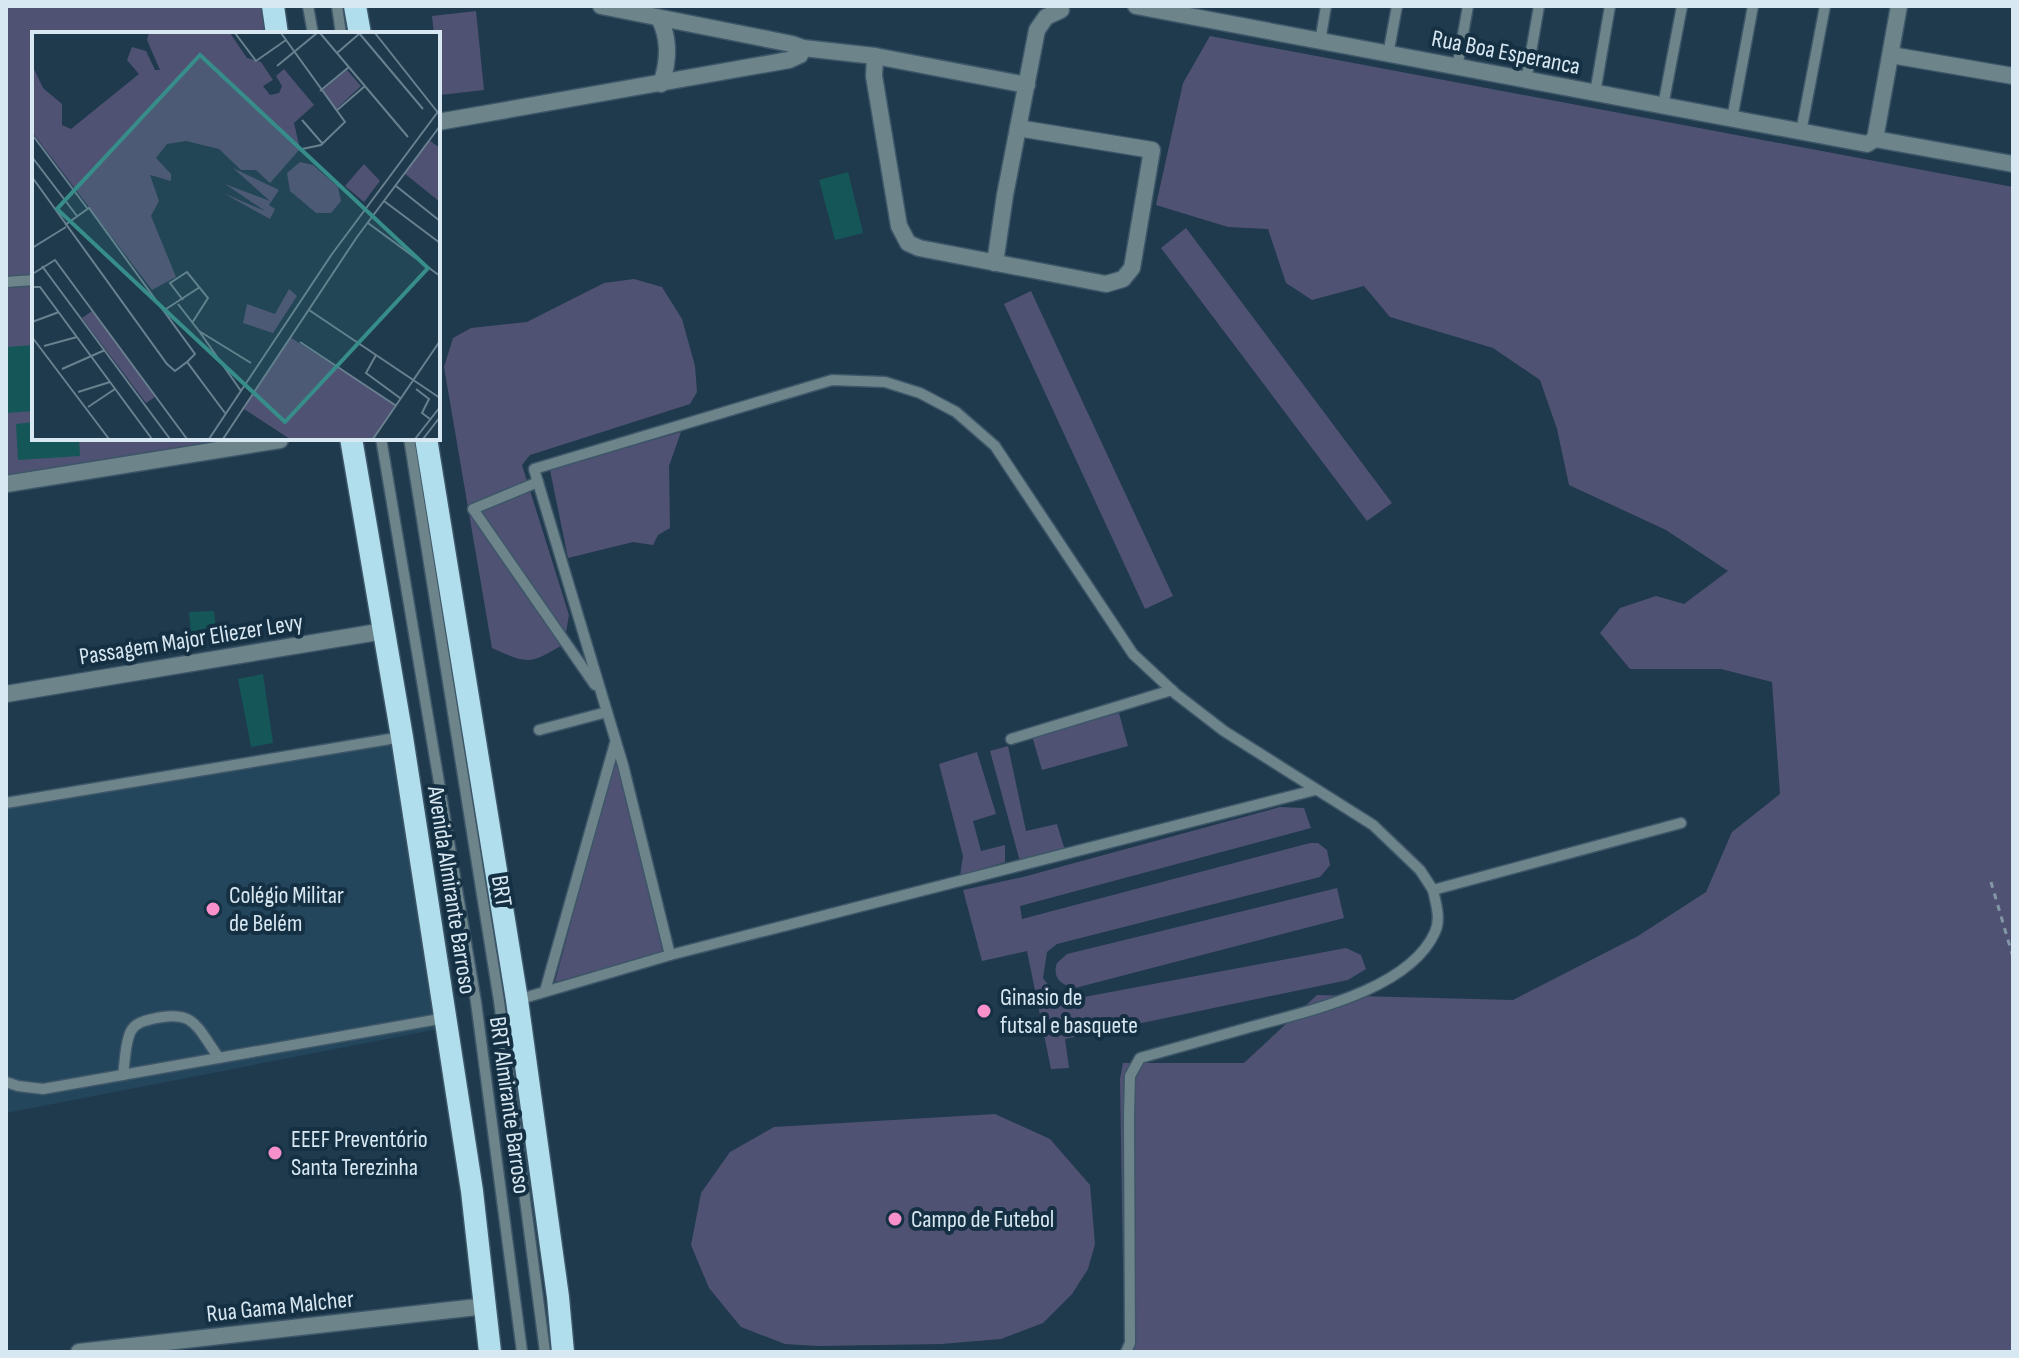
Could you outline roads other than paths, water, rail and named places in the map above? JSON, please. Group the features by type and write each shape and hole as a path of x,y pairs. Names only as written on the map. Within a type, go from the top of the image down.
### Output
{"highway":[{"path":"273,6 277,32"},
{"path":"347,32 355,6"},
{"name":"Avenida Almirante Barroso","path":"351,440 402,737 472,1191 490,1352"},
{"name":"Avenida Almirante Barroso","path":"426,440 517,1000 563,1352"}],"street":[{"path":"601,6 803,48 875,56 1027,85"},
{"name":"Rua Boa Esperanca","path":"1136,6 1801,132 2013,164"},
{"path":"1871,141 1899,6"},
{"path":"995,263 1037,30 1046,17 1061,10"},
{"path":"659,18 667,32 661,84"},
{"path":"440,122 789,60 800,55 803,48"},
{"path":"1891,55 2013,76"},
{"path":"875,56 874,76 901,233 908,243 919,248 1112,284 1128,274 1135,253 1152,150 1018,128"},
{"path":"6,484 274,440"},
{"name":"Passagem Major Eliezer Levy","path":"6,694 384,631"},
{"name":"Rua Gama Malcher","path":"79,1352 486,1306"}],"lane":[{"path":"308,6 313,32"},
{"path":"337,6 347,32"},
{"path":"1320,42 1326,6"},
{"path":"1388,55 1397,6"},
{"path":"1457,68 1468,6"},
{"path":"1526,81 1539,6"},
{"path":"1595,93 1610,6"},
{"path":"1663,106 1682,6"},
{"path":"1732,119 1753,6"},
{"path":"1801,132 1825,6"},
{"path":"6,282 32,280"},
{"path":"670,955 616,741 534,469 832,380 885,382 907,388 956,412 995,446 1133,654 1224,731 1373,825 1420,870 1433,890 1438,913 1437,929 1428,946 1412,962 1367,991 1311,1011 1140,1058 1130,1076 1130,1343 1126,1352"},
{"name":"BRT Almirante Barroso","path":"381,440 476,1002 522,1352"},
{"name":"BRT","path":"409,440 499,1001 545,1352"},
{"path":"538,482 473,509 601,693"},
{"path":"1011,739 1172,690"},
{"path":"539,730 607,712"},
{"path":"6,803 402,737"},
{"path":"545,991 616,741"},
{"path":"517,1000 670,955 1315,790"},
{"path":"1433,890 1681,823"},
{"path":"123,1075 130,1031 140,1022 162,1017 179,1015 191,1019 219,1058"},
{"path":"6,1082 43,1089 445,1018"}],"place":[{"name":"Colégio Militar de Belém","path":"213,909"},
{"name":"Ginasio de futsal e basquete","path":"984,1011"},
{"name":"EEEF Preventório Santa Terezinha","path":"275,1153"},
{"name":"Campo de Futebol","path":"895,1219"}]}
